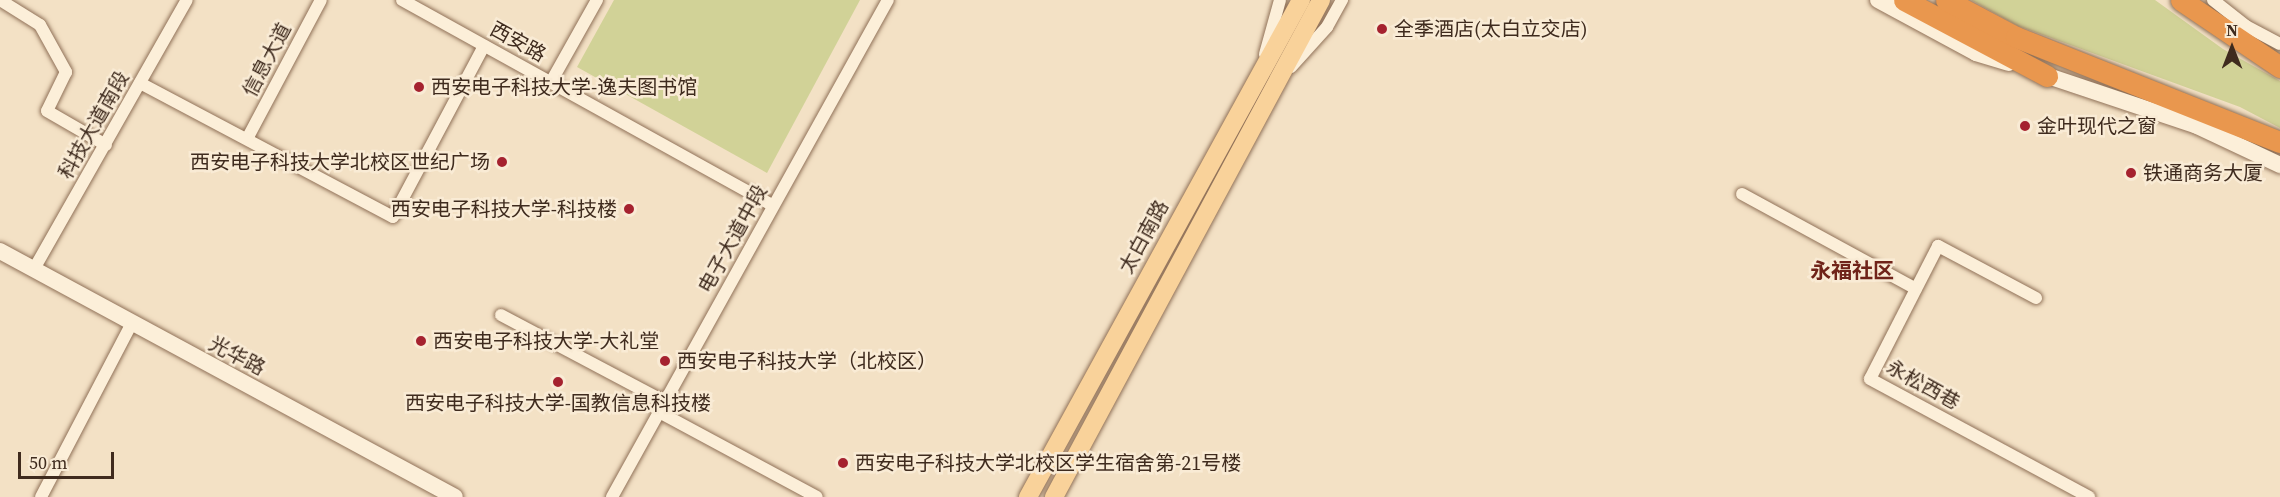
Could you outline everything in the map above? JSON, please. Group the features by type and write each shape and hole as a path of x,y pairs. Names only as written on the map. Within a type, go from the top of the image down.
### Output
{"highway":[{"path":"1904,0 2047,76"},
{"path":"1946,0 2016,37 2225,118 2280,142"},
{"path":"2183,1 2280,67"}],"main road":[{"name":"太白南路","path":"1028,497 1263,64 1313,2"},
{"name":"太白南路","path":"1054,497 1282,77 1313,2"}],"street":[{"path":"0,0 39,25 66,72 47,111 106,145"},
{"name":"科技大道南段","path":"34,269 187,0"},
{"name":"信息大道","path":"247,139 321,0"},
{"name":"西安路","path":"402,0 773,206"},
{"path":"551,82 597,0"},
{"name":"电子大道中段","path":"612,497 888,0"},
{"path":"1263,64 1280,0"},
{"path":"1282,77 1327,27 1342,0"},
{"path":"1878,0 1976,53 2197,126 2280,165"},
{"path":"2213,0 2246,26 2280,45"},
{"path":"140,83 393,217 484,46"},
{"path":"1742,194 1916,289"},
{"name":"永松西巷","path":"2036,298 1938,246 1870,379 2090,497"},
{"name":"光华路","path":"0,251 455,497"},
{"path":"501,315 817,497"},
{"path":"41,497 132,323"}],"green space":[{"path":"614,0 860,0 767,173 577,67"},
{"path":"1971,0 2155,0 2223,49 2280,81 2280,128 2240,107 2018,26"}],"place":[{"name":"全季酒店(太白立交店)","path":"1382,29"},
{"name":"西安电子科技大学-逸夫图书馆","path":"419,87"},
{"name":"金叶现代之窗","path":"2025,126"},
{"name":"西安电子科技大学北校区世纪广场","path":"502,162"},
{"name":"铁通商务大厦","path":"2131,173"},
{"name":"西安电子科技大学-科技楼","path":"629,209"},
{"name":"西安电子科技大学-大礼堂","path":"421,341"},
{"name":"西安电子科技大学（北校区）","path":"665,361"},
{"name":"西安电子科技大学-国教信息科技楼","path":"558,382"},
{"name":"西安电子科技大学北校区学生宿舍第-21号楼","path":"843,463"}],"district":[{"name":"永福社区","path":"1852,271"}]}
